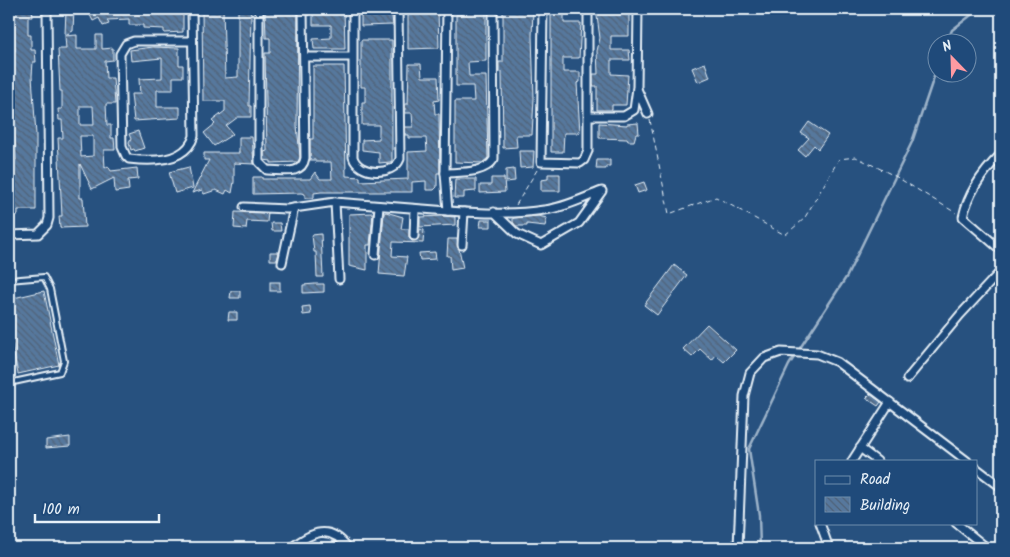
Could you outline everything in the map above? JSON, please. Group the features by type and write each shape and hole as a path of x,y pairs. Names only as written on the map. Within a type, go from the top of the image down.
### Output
{"street":[{"path":"9,236 38,234 47,225 49,218 47,9"},
{"path":"192,9 194,136 192,144 187,151 171,158 129,159 122,147 120,54 122,48 134,40 192,42"},
{"path":"259,9 258,156 262,167 267,170 298,171 304,163 304,9"},
{"path":"352,9 355,163 364,170 388,171 398,165 400,159 398,9"},
{"path":"447,9 445,173 448,211"},
{"path":"445,173 479,170 491,164 494,159 493,9"},
{"path":"543,9 541,162 580,163 584,160 588,151 588,9"},
{"path":"589,116 624,116 630,114 636,105 638,9"},
{"path":"305,57 352,57"},
{"path":"637,88 648,114"},
{"path":"1001,154 991,164 966,199 963,217 1001,250"},
{"path":"244,207 294,208 335,202 415,209 464,212 494,212 514,213 544,210 602,191 579,223 541,245 517,234 494,212"},
{"path":"335,202 339,279"},
{"path":"375,255 380,206"},
{"path":"282,263 294,208"},
{"path":"414,236 415,209"},
{"path":"462,246 464,212"},
{"path":"907,379 960,315 1001,271"},
{"path":"738,548 744,396 750,374 756,364 764,358 781,352 817,354 837,362 966,460"},
{"path":"853,460 890,402"},
{"path":"860,448 876,460"},
{"path":"978,470 1001,487"},
{"path":"820,524 829,548"},
{"path":"957,524 987,548"},
{"path":"291,548 306,536 320,532 330,533 343,540 348,548"}],"lane":[{"path":"9,280 44,277 50,289 64,362 60,372 9,383"}],"path":[{"path":"648,114 669,214 716,197 785,235 804,219 838,159 856,158 895,176 963,217"},
{"path":"514,213 541,162"}],"building":[{"path":"9,9 32,9 33,17 28,17 28,35 31,35 31,50 35,50 36,62 33,62 32,76 36,135 36,210 18,210 18,215 10,215 10,160 16,160 14,134 10,134 9,117 9,108 14,108 14,88 9,88 9,79 11,79 10,65 13,65 13,51 15,51 13,17 9,17"},
{"path":"66,9 74,9 73,31 65,35"},
{"path":"87,9 102,9 104,12 129,12 129,9 140,9 140,11 164,12 164,9 183,9 183,32 164,33 164,29 143,28 143,25 129,25 129,19 107,20 109,24 103,26 99,18 93,21"},
{"path":"202,9 223,9 225,78 238,77 238,9 250,9 251,15 249,106 251,106 251,117 238,117 226,126 233,134 214,146 204,133 215,124 212,121 225,111 225,101 203,101"},
{"path":"265,9 298,9 297,125 300,157 298,162 271,163 271,161 264,160 264,152 267,151 265,53 270,53 270,38 266,38"},
{"path":"313,9 344,9 345,49 314,49 313,39 331,38 331,25 313,25"},
{"path":"361,9 391,9 393,25 361,26"},
{"path":"408,9 438,9 439,48 408,49"},
{"path":"461,9 486,9 486,61 468,62 469,76 486,76 488,158 482,163 455,162 455,101 474,101 473,86 456,86 456,15 461,15"},
{"path":"503,9 533,9 534,98 532,135 516,135 517,147 503,148 502,72 499,72 499,62 503,62"},
{"path":"596,9 612,9 612,13 629,12 629,36 611,36 611,50 629,50 630,60 611,60 611,74 628,75 626,105 612,105 612,110 597,110 597,86 593,86 593,74 598,74 597,51 600,38"},
{"path":"551,11 564,11 564,23 581,23 579,58 563,58 563,72 580,72 580,82 577,83 580,133 564,133 563,152 551,152"},
{"path":"77,35 77,49 96,49 96,35 102,35 102,49 113,48 113,60 105,61 106,78 113,78 115,104 106,104 107,125 111,125 111,138 114,138 115,150 104,150 105,168 108,166 111,171 137,168 138,179 128,180 129,190 115,192 114,178 92,189 80,164 80,198 83,198 85,227 60,228 59,216 62,216 58,138 63,138 62,120 59,120 58,109 62,109 62,91 60,91 58,49 66,49 65,36","holes":["80,106 93,106 94,125 80,125","80,136 93,136 93,156 81,157"]},
{"path":"361,40 392,40 392,161 390,162 379,163 379,152 362,150 362,140 379,139 379,125 362,125 362,102 365,102 365,87 361,87"},
{"path":"153,47 179,48 179,65 183,65 183,77 173,77 173,90 157,90 157,107 180,107 180,118 134,121 131,94 140,94 139,79 162,78 162,58 131,61 130,50"},
{"path":"705,63 710,77 698,82 692,68"},
{"path":"409,64 421,64 422,77 438,77 439,100 434,101 435,114 439,114 440,173 437,173 437,187 434,190 426,190 426,181 412,182 412,192 321,192 314,193 314,198 305,198 305,194 301,193 253,194 253,177 262,177 262,179 310,179 315,172 320,179 332,179 331,162 315,162 315,160 310,160 310,139 313,139 313,66 344,66 346,176 360,177 360,181 408,179 408,152 427,151 426,138 409,138 409,135 405,135 405,127 413,127 412,113 405,113 405,104 408,104"},
{"path":"809,122 828,135 818,149 814,145 805,156 798,150 809,138 801,133"},
{"path":"599,123 627,125 638,123 639,134 636,134 634,141 599,138"},
{"path":"138,131 144,148 135,151 134,149 131,150 129,134"},
{"path":"239,137 252,137 254,164 234,163 232,193 227,190 225,194 216,190 204,194 202,190 192,193 209,160 204,160 204,153 239,153"},
{"path":"519,151 534,151 533,167 520,168"},
{"path":"597,160 610,160 610,166 606,166 606,169 596,169"},
{"path":"189,167 193,188 175,193 169,172"},
{"path":"514,169 515,181 506,182 506,170"},
{"path":"548,174 560,174 560,191 541,191 541,180 548,179"},
{"path":"491,178 504,178 505,192 480,193 480,185 491,185"},
{"path":"455,179 476,179 476,191 464,192 464,198 454,198"},
{"path":"644,182 647,190 638,193 635,185"},
{"path":"235,212 268,213 267,222 247,221 246,229 234,228"},
{"path":"373,213 370,245 367,245 367,270 349,266 349,214"},
{"path":"384,213 403,217 401,229 409,229 409,238 412,241 418,239 420,229 424,230 423,243 393,242 392,256 407,257 404,276 379,274"},
{"path":"538,216 547,218 545,226 527,224 527,226 516,226 513,222 513,218"},
{"path":"420,217 455,217 455,225 420,227"},
{"path":"481,220 491,220 491,227 480,227"},
{"path":"271,223 280,223 281,231 272,231"},
{"path":"321,234 323,277 317,277 316,252 314,252 312,235"},
{"path":"448,239 457,239 463,268 451,270 450,256 447,256"},
{"path":"270,252 279,252 277,260 270,260"},
{"path":"435,252 436,259 420,260 419,253"},
{"path":"674,265 687,275 657,315 644,305"},
{"path":"270,282 280,282 280,291 270,291"},
{"path":"324,284 324,292 303,293 303,285"},
{"path":"44,291 59,365 18,374 9,331 9,299"},
{"path":"231,291 240,291 240,298 230,298"},
{"path":"310,306 311,314 303,315 302,307"},
{"path":"229,312 237,312 237,320 228,320"},
{"path":"707,324 736,350 724,362 716,355 712,360 700,349 692,357 683,349"},
{"path":"870,394 881,402 878,406 866,398"},
{"path":"70,437 70,446 46,448 46,440"}],"waterway":[{"path":"951,32 979,9"},
{"path":"760,548 759,515 749,449 789,365 847,276 912,142 932,82"}]}
